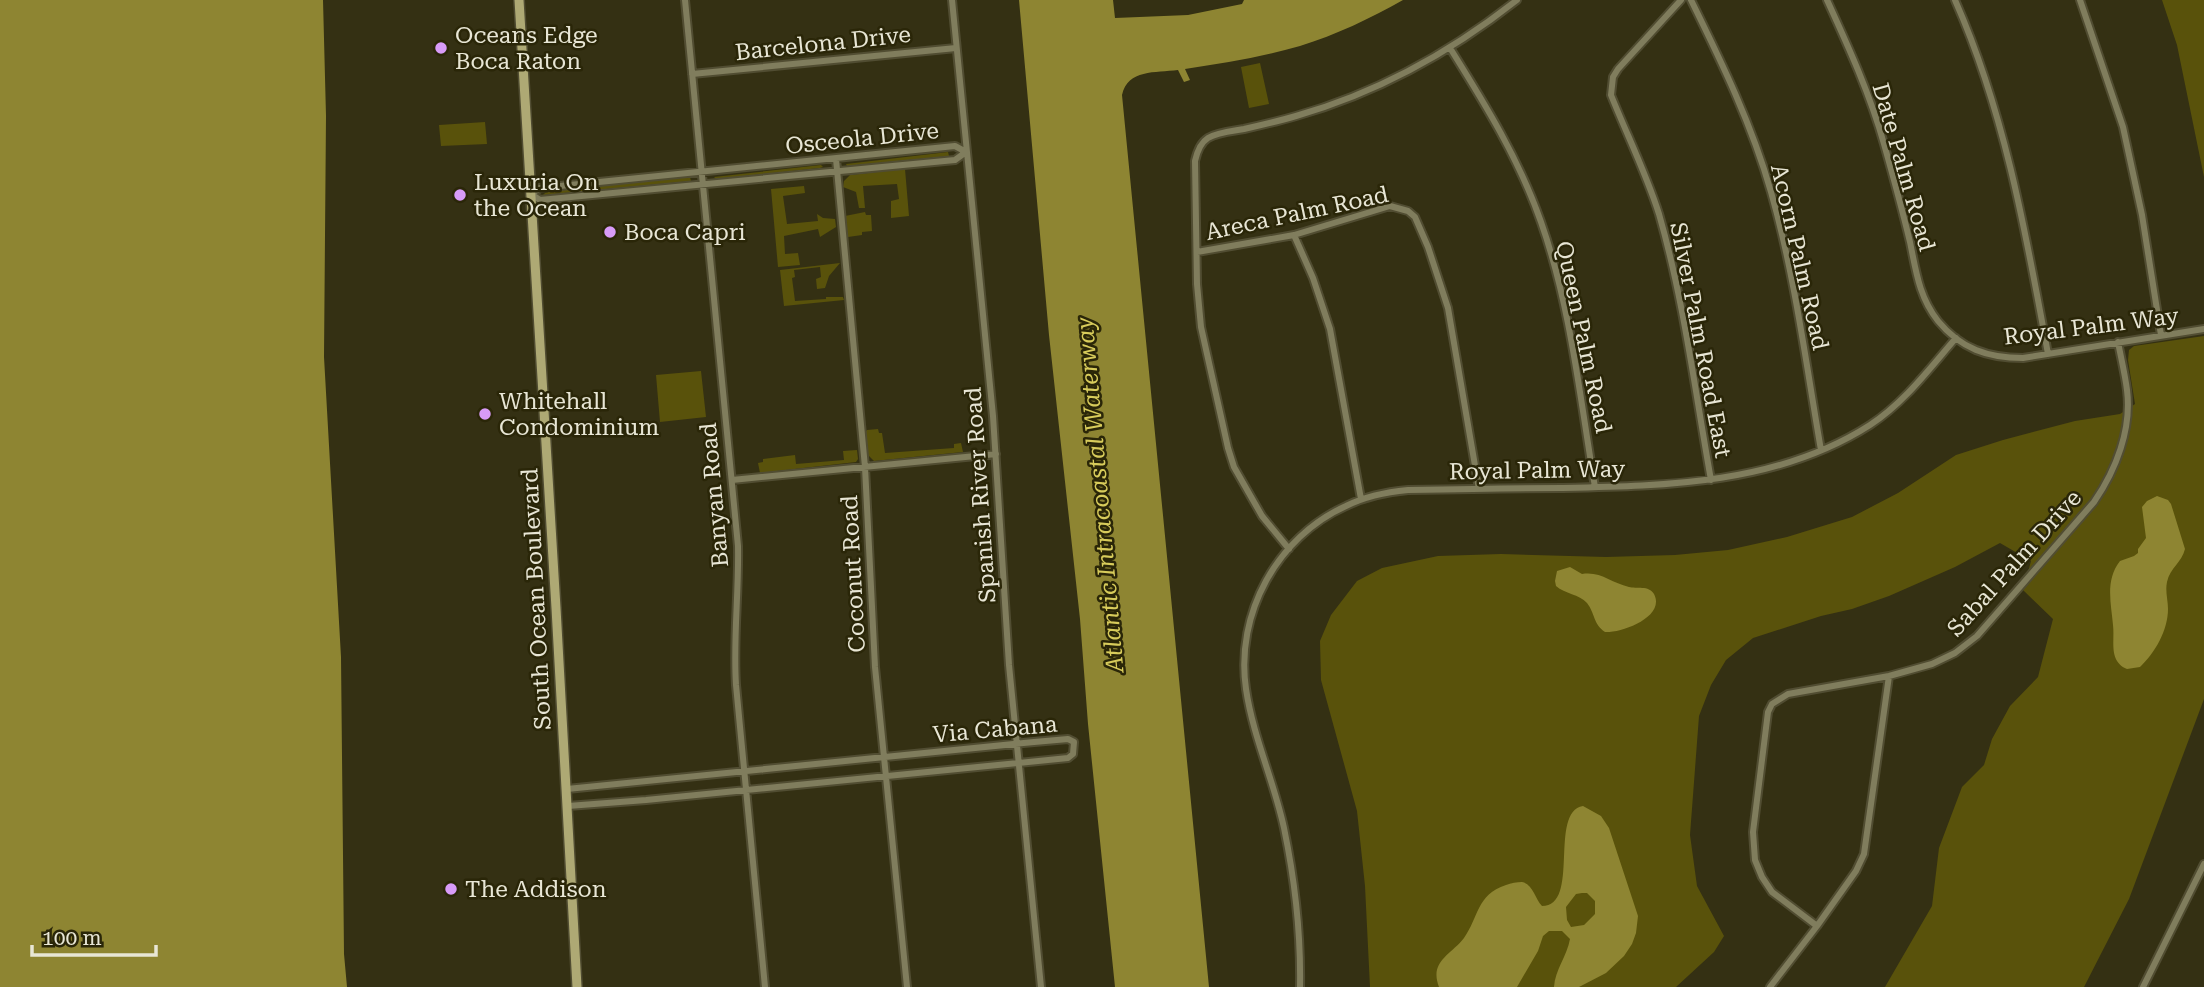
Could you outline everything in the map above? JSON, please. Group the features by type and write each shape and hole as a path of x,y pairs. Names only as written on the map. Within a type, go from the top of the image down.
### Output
{"main road":[{"name":"South Ocean Boulevard","path":"519,0 577,987"}],"street":[{"name":"Banyan Road","path":"685,0 732,480 738,556 734,655 765,987"},
{"name":"Spanish River Road","path":"952,0 996,454 1016,744 1041,987"},
{"path":"1289,549 1262,516 1234,467 1209,370 1201,327 1197,252 1197,152 1204,142 1217,134 1296,116 1394,79 1450,48 1517,0"},
{"name":"Silver Palm Road East","path":"1681,0 1618,69 1613,77 1611,95 1645,174 1668,247 1681,304 1711,480"},
{"name":"Acorn Palm Road","path":"1691,0 1744,114 1771,192 1790,272 1821,450"},
{"name":"Date Palm Road","path":"1826,0 1856,64 1883,140 1923,295 1940,323 1956,338"},
{"path":"1955,0 1983,72 2011,166 2048,354"},
{"path":"2080,0 2123,127 2142,215 2161,335"},
{"name":"Barcelona Drive","path":"692,74 956,48"},
{"name":"Queen Palm Road","path":"1450,48 1513,156 1549,246 1566,315 1595,487"},
{"name":"Osceola Drive","path":"955,146 966,152 956,160 704,185 540,200 531,194 540,188 702,172 955,146"},
{"name":"Coconut Road","path":"836,159 865,467 875,667 907,987"},
{"name":"Areca Palm Road","path":"1197,252 1294,235 1390,206 1408,211 1415,217 1429,247 1448,308 1479,489"},
{"path":"1294,235 1313,278 1330,329 1362,499"},
{"name":"Royal Palm Way","path":"1300,987 1299,925 1290,857 1249,706 1244,669 1247,632 1258,597 1270,572 1314,525 1362,499 1408,490 1646,486 1711,480 1758,470 1821,450 1850,437 1891,409 1916,386 1956,338 1978,352 2023,358 2204,329"},
{"name":"Sabal Palm Drive","path":"1817,926 1772,892 1755,860 1753,832 1768,712 1772,704 1788,694 1889,676 1932,664 1955,653 1977,636 2099,495 2121,448 2128,417 2127,392 2118,342"},
{"path":"732,480 996,454"},
{"path":"1770,987 1856,871 1864,854 1889,676"},
{"name":"Via Cabana","path":"567,789 1068,739 1074,742 1075,746 1073,754 1068,758 568,806"},
{"path":"2143,987 2204,864"}],"shaded area":[{"path":"2162,0 2204,0 2204,177 2177,45"},
{"path":"1260,63 1269,104 1249,108 1241,67"},
{"path":"485,122 487,144 441,146 439,125"},
{"path":"948,152 949,156 846,164"},
{"path":"821,165 823,167 820,168 716,179 714,177"},
{"path":"905,169 909,216 891,218 891,201 899,199 897,184 863,186 865,208 859,208 856,192 843,187 844,181 850,175"},
{"path":"690,177 691,181 543,195 546,192"},
{"path":"804,186 805,193 783,196 787,224 818,221 817,214 823,218 835,219 836,227 820,237 818,229 784,236 785,254 798,253 800,265 778,267 771,189"},
{"path":"865,212 866,215 871,215 872,231 848,237 845,216"},
{"path":"840,263 829,276 825,288 817,289 816,279 821,277 820,267 794,270 795,277 792,278 795,301 826,297 843,297 844,300 784,306 780,270"},
{"path":"2204,336 2204,699 2129,899 2084,987 1885,987 1932,906 1939,848 1962,787 1984,765 1992,739 2010,706 2038,677 2053,619 2023,590 2031,561 2000,543 1955,567 1889,596 1753,638 1726,660 1711,685 1699,716 1690,835 1697,886 1724,936 1714,952 1676,987 1370,987 1365,886 1357,811 1321,680 1320,641 1331,615 1357,581 1382,568 1438,556 1675,555 1728,550 1787,537 1852,517 1898,493 1956,455 2075,421 2120,414 2135,404 2129,350 2134,346"},
{"path":"701,371 706,417 660,422 656,375"},
{"path":"878,429 879,433 882,433 885,453 954,448 954,444 961,443 963,452 874,461 867,454 865,432"},
{"path":"857,450 856,462 760,473 758,463 763,462 763,459 795,455 796,464 844,460 843,451"}],"water":[{"path":"0,0 323,0 326,116 324,357 341,657 344,954 347,987 0,987"},
{"name":"Atlantic Intracoastal Waterway","path":"1019,0 1113,0 1115,18 1188,15 1242,4 1244,0 1403,0 1353,26 1300,46 1257,57 1185,69 1190,80 1184,82 1178,70 1136,76 1125,87 1122,95 1209,987 1115,987 1080,619 1049,335"},
{"path":"2157,496 2171,504 2185,549 2167,582 2167,617 2160,641 2140,667 2127,669 2117,661 2114,650 2110,600 2112,576 2120,561 2138,553 2146,538 2142,507"},
{"path":"1570,567 1582,574 1595,574 1629,587 1649,589 1656,602 1654,610 1640,622 1621,630 1605,632 1598,625 1587,603 1556,586 1557,571"},
{"path":"1583,806 1601,816 1609,828 1638,916 1636,933 1624,956 1606,973 1579,987 1554,987 1570,939 1562,931 1549,931 1543,936 1538,951 1517,987 1439,987 1439,965 1464,938 1479,907 1496,889 1522,882 1531,889 1542,906 1554,902 1560,891 1567,824 1573,812","holes":["1587,893 1595,901 1595,914 1584,925 1571,927 1567,920 1566,907 1576,894"]}],"place":[{"name":"Oceans Edge Boca Raton","path":"441,48"},
{"name":"Luxuria On the Ocean","path":"460,195"},
{"name":"Boca Capri","path":"610,232"},
{"name":"Whitehall Condominium","path":"485,414"},
{"name":"The Addison","path":"451,889"}]}
